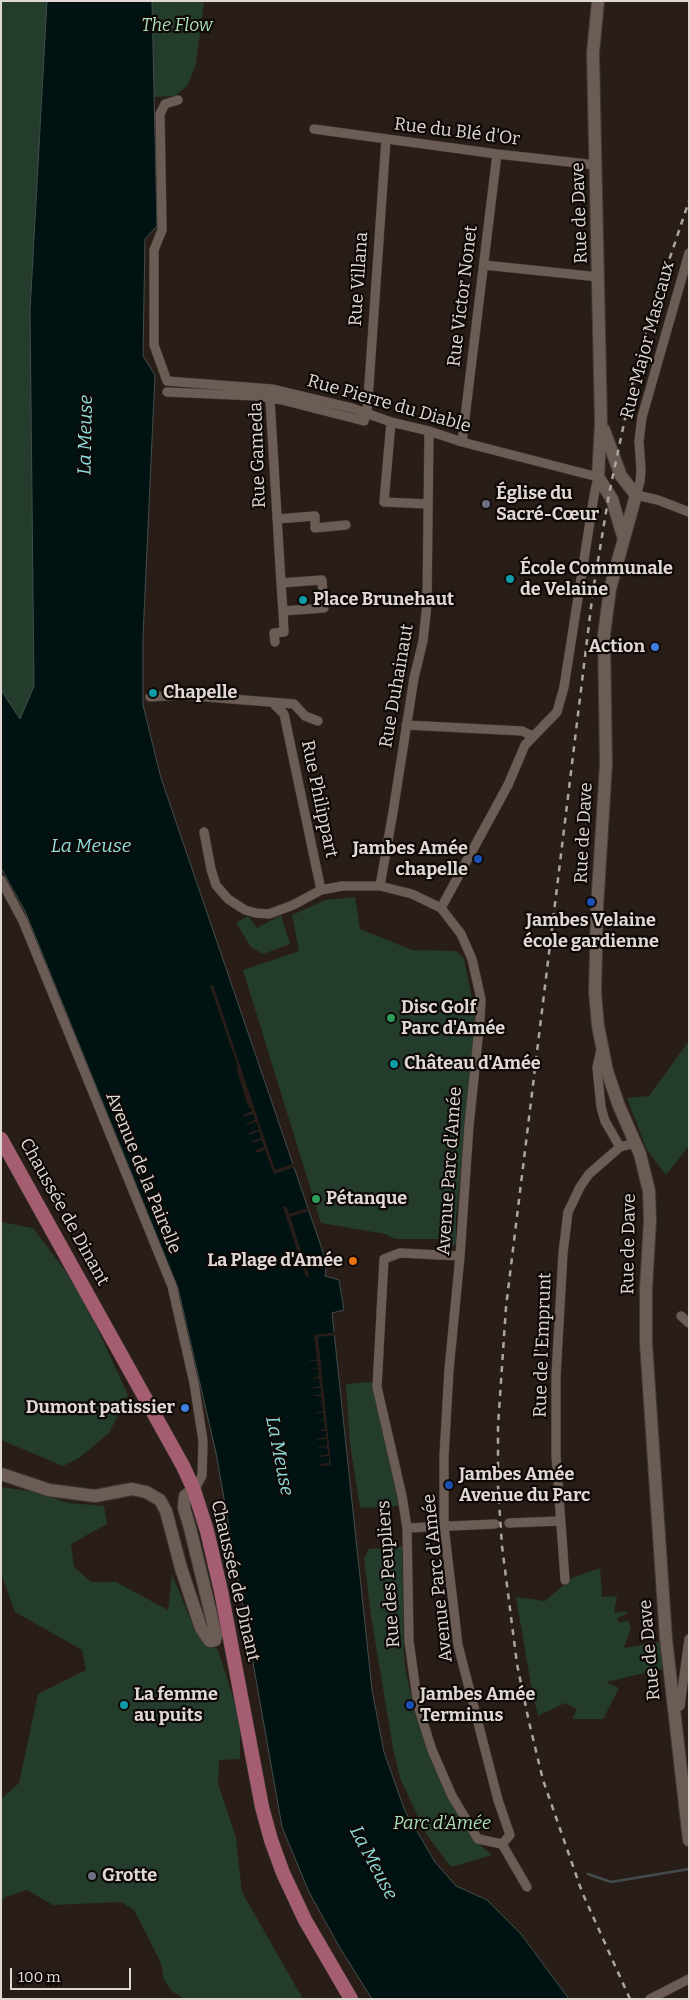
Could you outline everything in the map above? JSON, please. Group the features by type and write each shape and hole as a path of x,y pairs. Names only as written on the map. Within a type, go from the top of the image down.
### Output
{"main road":[{"name":"Rue de Dave","path":"598,1 593,53 601,423 598,477"},
{"name":"Rue de Dave","path":"601,423 609,449 621,476 636,495 610,589 603,656 606,764 595,954 595,992 602,1046 619,1106 646,1174 649,1191 650,1220 646,1289 646,1343 660,1564 680,1706 689,1840"},
{"path":"621,476 606,474 598,477 612,499 624,539"},
{"path":"612,499 628,500 636,495"},
{"name":"Chaussée de Dinant","path":"1,1139 184,1466 194,1490 207,1530 221,1591 262,1807 271,1840 283,1873 305,1920 351,1999"},
{"path":"1,1474 49,1490 95,1496 132,1489 146,1492 160,1500 166,1511 181,1568 200,1628 210,1641 214,1640 216,1635 184,1508 185,1496 194,1490"}],"street":[{"name":"Rue Pierre du Diable","path":"178,100 165,104 160,114 162,230 154,250 154,345 167,381 272,389 366,417"},
{"name":"Rue du Blé d'Or","path":"314,128 497,154 596,165"},
{"name":"Rue Villana","path":"366,417 386,139"},
{"name":"Rue Victor Nonet","path":"462,442 497,154"},
{"name":"Rue Major Mascaux","path":"636,495 641,470 639,441 642,416 689,253"},
{"path":"484,265 599,277"},
{"name":"Rue Gameda","path":"272,389 270,399 281,583"},
{"name":"Rue Pierre du Diable","path":"167,392 256,396 282,400 429,431 462,442 598,477"},
{"path":"391,422 384,502 428,504"},
{"name":"Rue Duhainaut","path":"380,886 414,678 424,641 427,604 429,431"},
{"path":"204,832 216,885 228,899 245,910 269,914 293,906 321,890 342,886 380,886 412,894 441,908 508,785 525,745 557,712 564,687 598,477"},
{"path":"636,495 658,500 689,512"},
{"name":"Rue Gameda","path":"277,519 314,516 316,528 346,525"},
{"path":"275,642 274,634 284,632 281,583 322,580 324,608 283,611"},
{"path":"150,697 182,695 294,704 305,716 318,721"},
{"path":"272,702 284,714"},
{"name":"Rue Philippart","path":"305,716 284,714 321,890"},
{"path":"406,725 522,731 533,736"},
{"name":"Avenue de la Pairelle","path":"1,880 22,921 172,1286 194,1383 203,1441 202,1476 194,1490"},
{"name":"Avenue Parc d'Amée","path":"441,908 453,922 468,949 481,999 449,1370 444,1446 444,1526 458,1645 498,1800 510,1834 502,1844"},
{"path":"602,1046 597,1067 601,1107 605,1121 620,1147"},
{"name":"Rue de l'Emprunt","path":"565,1580 556,1455 556,1376 563,1253 568,1212 580,1187 589,1174 620,1147 635,1143"},
{"name":"Rue des Peupliers","path":"460,1256 400,1253 384,1259 377,1387 402,1496 407,1528 409,1641 418,1706 432,1750 452,1796 478,1839 502,1844"},
{"path":"681,1316 689,1324"},
{"path":"509,1523 560,1521"},
{"path":"407,1528 495,1524"},
{"path":"680,1706 689,1639"},
{"path":"502,1844 527,1887"},
{"path":"650,1999 689,1979"}],"green space":[{"path":"1,1 47,1 30,311 34,686 20,720 1,690"},
{"name":"The Flow","path":"152,1 204,1 196,64 188,85 175,96 154,97"},
{"path":"355,897 360,929 412,950 457,951 464,959 476,1019 456,1219 456,1243 452,1248 443,1239 395,1239 385,1234 321,1223 243,970 299,951 292,915 325,900"},
{"path":"281,915 290,944 263,954 251,947 236,923 248,916 257,928"},
{"path":"689,1041 689,1146 666,1175 647,1150 627,1098 649,1096"},
{"path":"1,1222 33,1228 79,1289 128,1395 109,1433 79,1458 63,1466 1,1440"},
{"path":"372,1382 399,1506 360,1507 350,1444 346,1384"},
{"path":"1,1487 30,1491 69,1503 104,1506 107,1524 71,1544 74,1567 91,1582 116,1582 168,1610 172,1574 195,1630 218,1650 240,1719 240,1759 219,1760 218,1784 236,1838 242,1892 303,1999 184,1999 172,1991 164,1980 161,1963 134,1910 121,1902 53,1905 27,1890 5,1897 1,1903 1,1799 19,1783 38,1694 86,1670 82,1650 15,1612 1,1573"},
{"name":"Parc d'Amée","path":"402,1546 404,1656 415,1714 438,1771 476,1842 492,1855 451,1867 426,1834 400,1778 393,1748 371,1616 364,1558 369,1549"},
{"path":"600,1568 602,1597 617,1596 614,1613 628,1611 617,1618 619,1623 628,1620 631,1628 624,1648 660,1642 662,1669 606,1682 619,1688 603,1719 572,1719 577,1709 565,1703 538,1716 516,1597 545,1601 572,1578"}],"water":[{"name":"La Meuse","path":"47,1 152,1 157,226 145,239 143,356 155,375 143,636 143,705 161,778 324,1255 325,1276 339,1280 344,1310 332,1313 372,1690 384,1752 405,1811 435,1862 456,1886 487,1900 521,1934 569,1999 372,1999 340,1948 309,1892 282,1827 216,1453 178,1288 25,911 1,868 1,690 20,719 34,686 30,311"}],"pier":[{"path":"213,985 275,1170 295,1163 296,1167 274,1174 265,1150 256,1153 255,1150 264,1147 262,1140 252,1143 252,1141 261,1138 259,1131 249,1135 249,1133 259,1129 256,1122 246,1125 255,1120 253,1114 243,1117 243,1115 252,1111 244,1094 246,1093 244,1093 236,1068 238,1067 210,986"},
{"path":"286,1206 289,1214 308,1208 309,1211 290,1217 309,1276 306,1277 283,1207"},
{"path":"337,1332 337,1335 318,1337 331,1465 320,1466 320,1464 329,1463 329,1456 318,1456 328,1454 327,1447 318,1448 327,1446 327,1439 317,1440 326,1437 326,1431 316,1431 325,1429 324,1421 315,1421 324,1420 323,1413 313,1414 323,1411 322,1404 313,1405 322,1403 321,1396 311,1396 321,1394 321,1388 310,1388 320,1386 319,1378 309,1379 319,1376 318,1369 308,1369 318,1368 317,1361 307,1361 317,1359 314,1335"}],"waterway":[{"path":"588,1874 611,1882 689,1869"}],"railway":[{"path":"630,1999 582,1892 543,1780 529,1722 517,1664 502,1546 498,1486 498,1426 506,1307 593,591 609,494 633,381 650,317 689,201"}],"place":[{"name":"Église du Sacré-Cœur","path":"486,504"},
{"name":"École Communale de Velaine","path":"510,579"},
{"name":"Place Brunehaut","path":"303,600"},
{"name":"Action","path":"655,647"},
{"name":"Chapelle","path":"153,693"},
{"name":"Jambes Amée chapelle","path":"478,859"},
{"name":"Jambes Velaine école gardienne","path":"591,902"},
{"name":"Disc Golf Parc d'Amée","path":"391,1018"},
{"name":"Château d'Amée","path":"394,1064"},
{"name":"Pétanque","path":"316,1199"},
{"name":"La Plage d'Amée","path":"353,1261"},
{"name":"Dumont patissier","path":"185,1408"},
{"name":"Jambes Amée Avenue du Parc","path":"449,1485"},
{"name":"La femme au puits","path":"124,1705"},
{"name":"Jambes Amée Terminus","path":"410,1705"},
{"name":"Grotte","path":"92,1876"}]}
